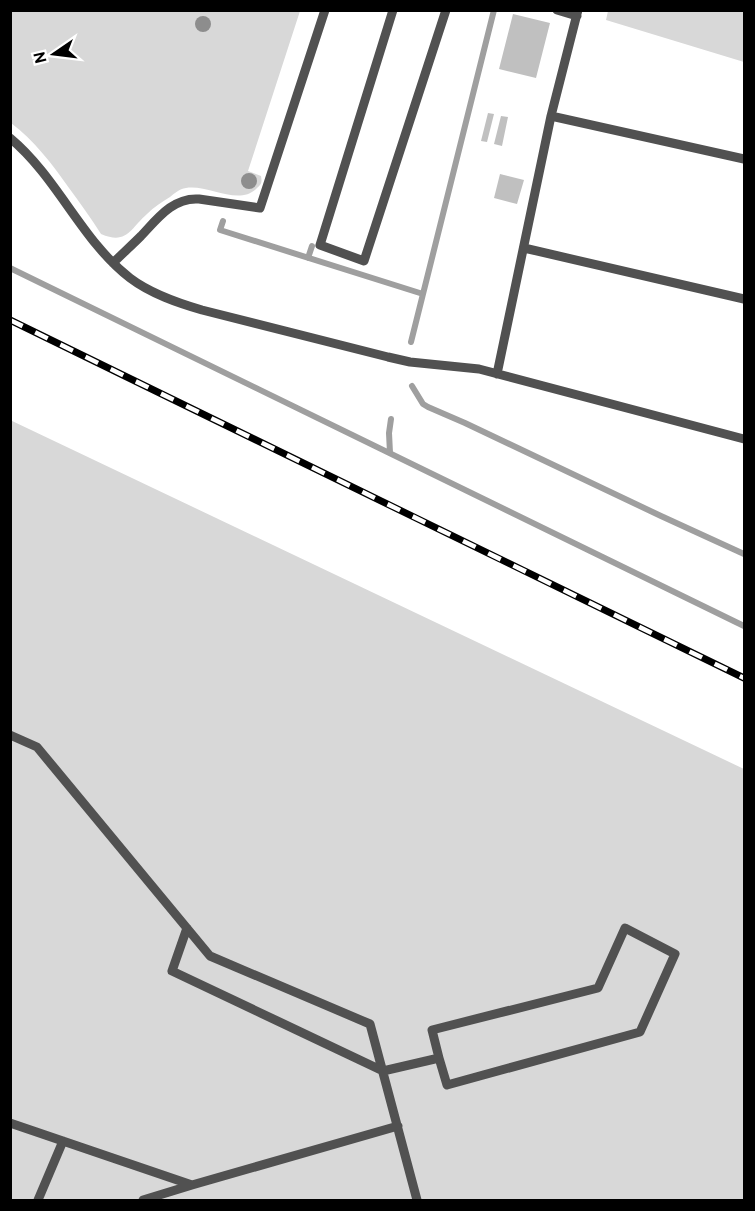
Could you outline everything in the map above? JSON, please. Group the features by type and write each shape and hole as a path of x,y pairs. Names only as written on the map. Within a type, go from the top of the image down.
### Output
{"lane":[{"path":"113,262 171,206 182,201 199,199 260,208 325,10"},
{"path":"393,10 320,245 364,261 446,10"},
{"path":"498,374 551,116 578,14 557,10"},
{"path":"551,116 744,159"},
{"path":"10,138 39,165 90,236 113,262 130,278 149,290 185,305 398,359 479,369 744,439"},
{"path":"524,248 744,298"},
{"path":"10,735 37,747 210,956 370,1024 417,1200"},
{"path":"187,928 172,971 383,1071 439,1058"},
{"path":"625,928 675,954 640,1032 447,1085 439,1058 432,1030 598,988 625,928"},
{"path":"10,1123 192,1185"},
{"path":"143,1200 398,1126"},
{"path":"38,1200 63,1141"}],"shaded area":[{"path":"11,10 300,11 248,171 261,176 260,185 250,193 241,195 195,188 177,191 155,207 127,234 117,238 101,234 49,161 11,123"},
{"path":"608,11 744,11 744,62 606,20"},
{"path":"10,420 744,769 744,1200 11,1200"}],"building":[{"path":"513,14 550,23 536,78 499,69"},
{"path":"488,113 494,114 487,142 481,141"},
{"path":"501,116 508,117 502,146 494,144"},
{"path":"500,174 524,180 517,204 494,198"}],"waterway":[{"path":"411,342 494,10"},
{"path":"223,221 220,230 423,294"},
{"path":"308,258 312,246"},
{"path":"10,268 744,626"},
{"path":"412,386 423,404 428,407 744,554"},
{"path":"390,453 391,419"}],"railway":[{"path":"10,320 744,678"}]}
